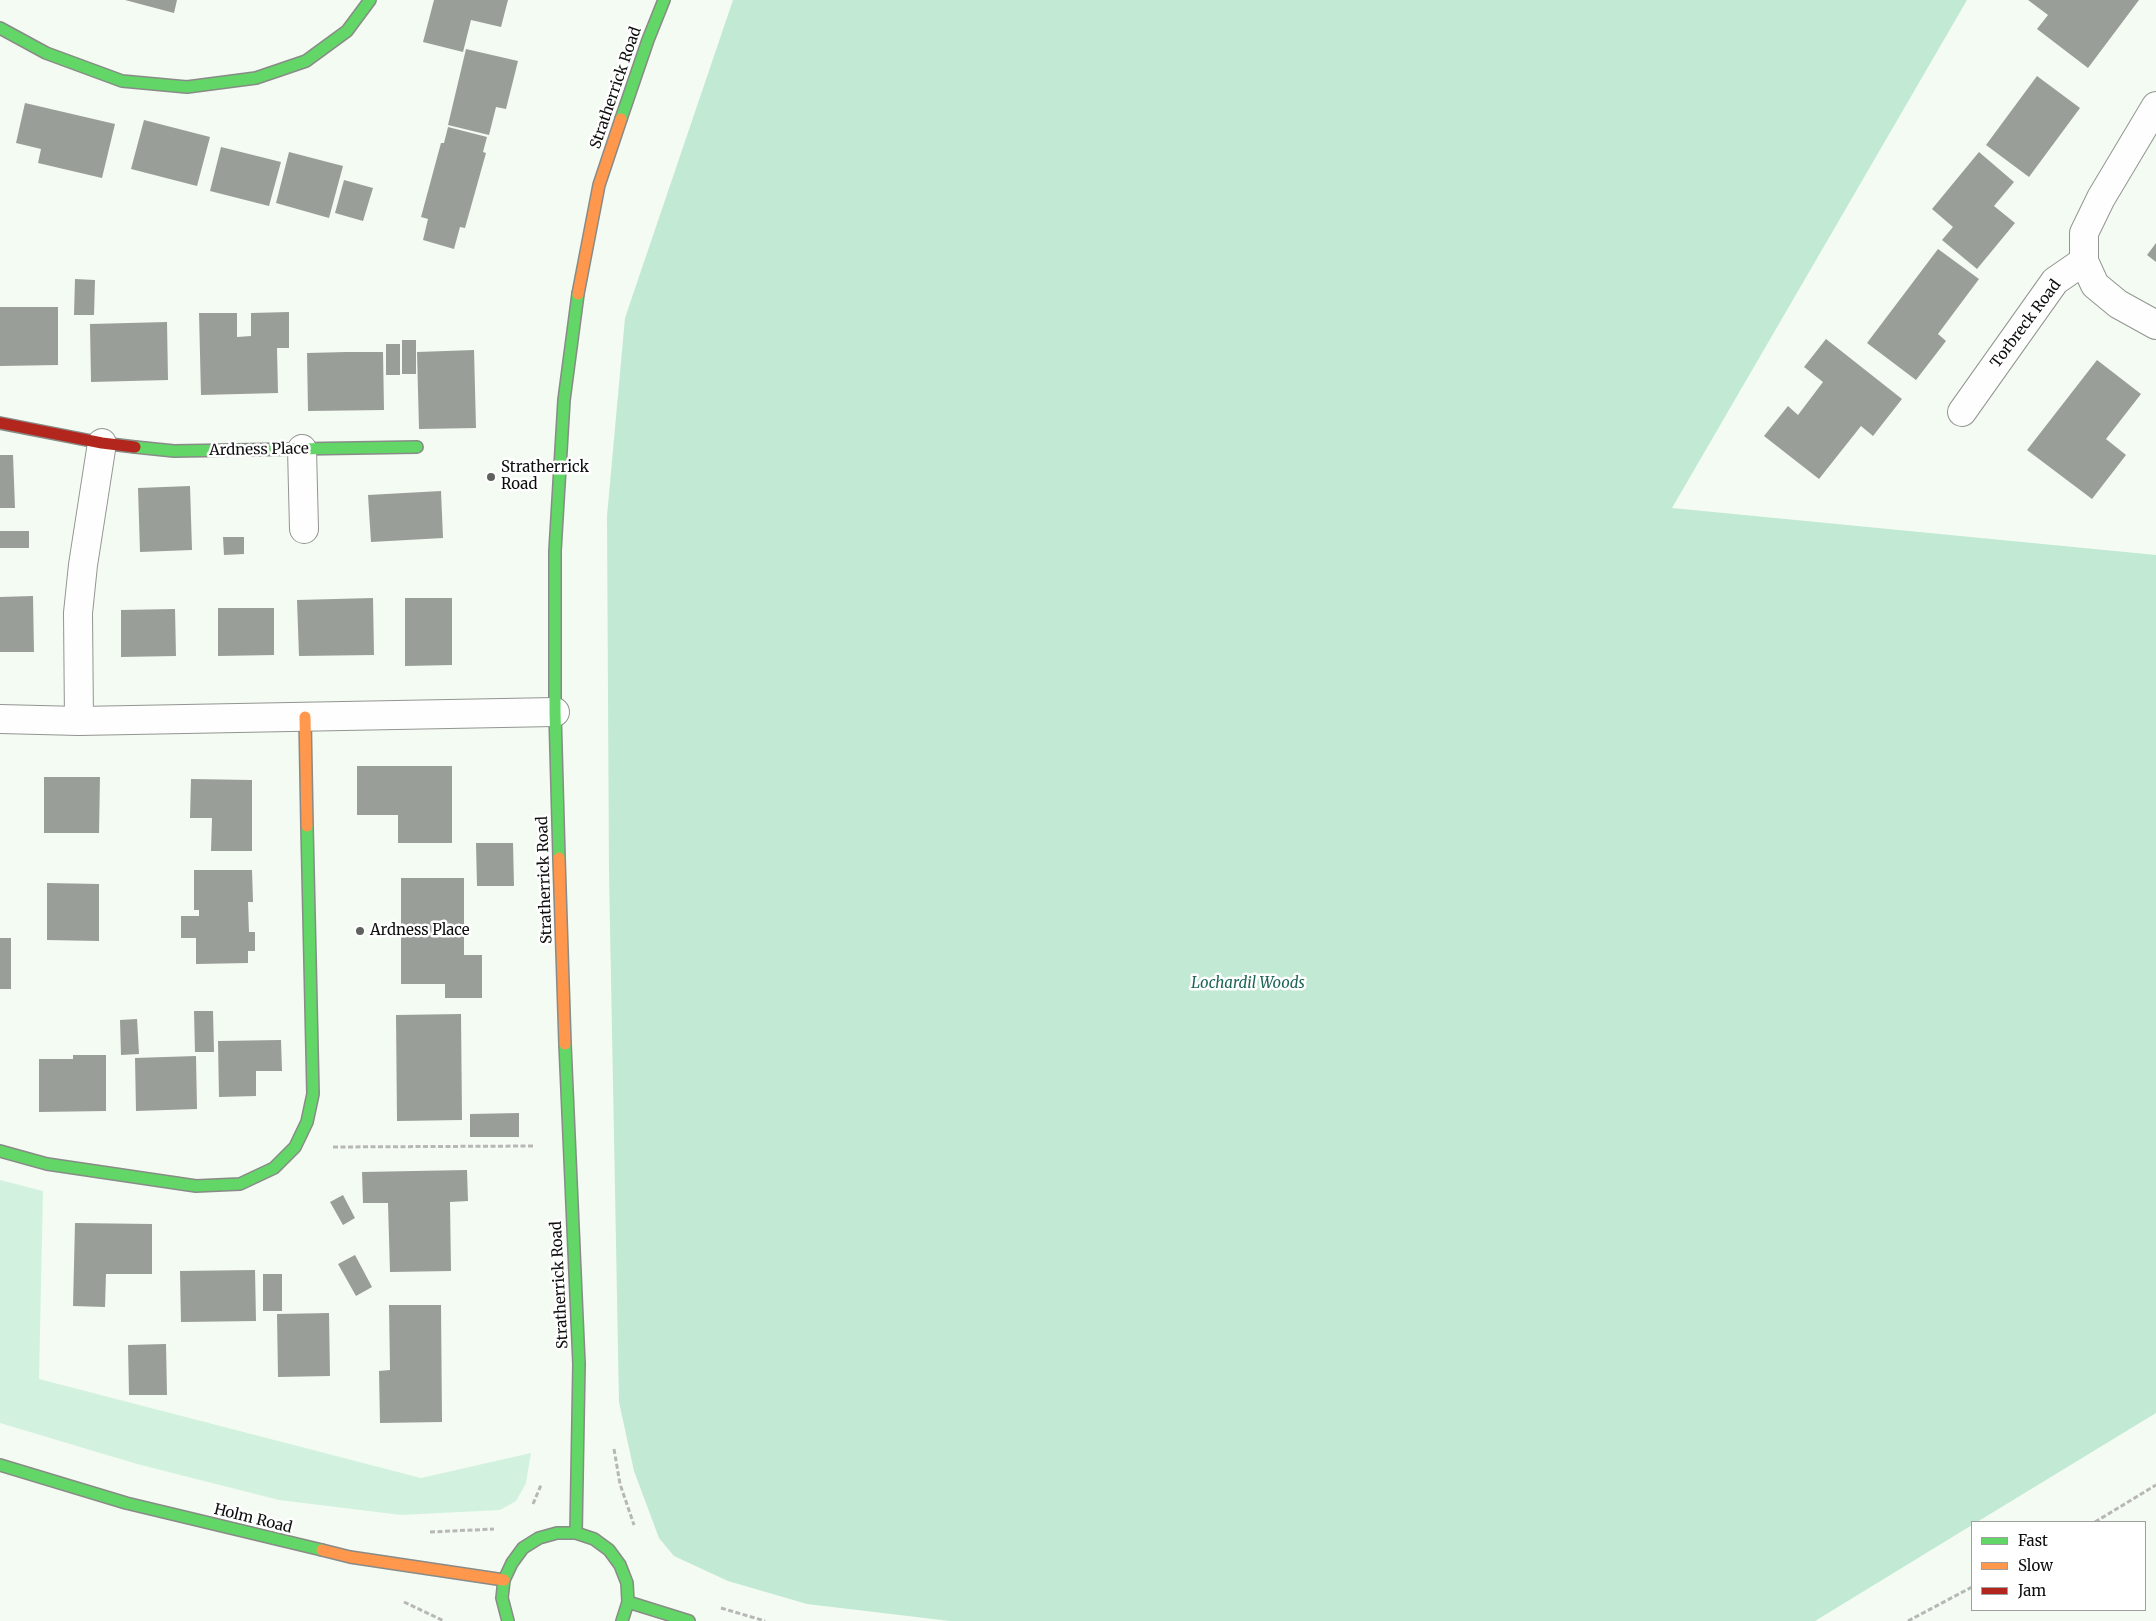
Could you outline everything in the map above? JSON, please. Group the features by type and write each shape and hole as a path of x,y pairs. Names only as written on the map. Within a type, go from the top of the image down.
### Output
{"street":[{"path":"0,28 46,53 122,81 186,87 256,78 306,61 347,31 370,0"},
{"name":"Stratherrick Road","path":"576,1533 579,1364 568,1146 555,712 555,551 564,400 579,290 599,185 648,40 664,0"},
{"path":"2156,106 2101,198 2084,233 2084,260 2095,285 2118,304 2156,325"},
{"name":"Torbreck Road","path":"1962,412 2055,281 2084,260"},
{"name":"Ardness Place","path":"0,422 102,443 174,451 417,447"},
{"path":"80,721 78,613 83,564 102,443"},
{"path":"302,449 304,529"},
{"path":"0,719 80,721 555,712"},
{"path":"0,1152 47,1164 196,1186 240,1184 274,1168 295,1147 307,1122 312,1094 306,717"},
{"name":"Holm Road","path":"0,1465 126,1503 350,1557 504,1580"},
{"path":"508,1621 502,1598 504,1580 512,1563 524,1548 539,1538 557,1533 576,1533 594,1539 609,1550 620,1565 627,1583 628,1602 622,1621"},
{"path":"628,1602 690,1621"}],"path":[{"path":"295,1147 568,1146"},
{"path":"614,1448 620,1484 636,1533"},
{"path":"532,1507 542,1483"},
{"path":"2097,1521 2156,1485"},
{"path":"426,1532 499,1529"},
{"path":"1908,1621 1971,1589"},
{"path":"715,1606 765,1621"}],"green space":[{"name":"Lochardil Woods","path":"733,0 1967,0 1672,508 2156,555 2156,1413 1979,1521 1971,1521 1971,1526 1815,1621 950,1621 807,1604 728,1581 674,1556 659,1538 634,1471 619,1402 609,872 607,516 625,318"},
{"path":"0,1180 43,1191 39,1379 421,1478 531,1453 526,1483 516,1501 500,1510 401,1515 279,1500 137,1464 0,1423"}],"building":[{"path":"125,0 177,0 174,13"},
{"path":"434,0 508,0 501,27 471,20 463,52 423,42"},
{"path":"2028,0 2139,0 2088,68 2037,29 2048,15"},
{"path":"466,49 518,61 506,109 496,107 489,135 448,125"},
{"path":"2037,76 2080,108 2029,177 1986,145"},
{"path":"25,103 115,124 102,178 38,163 41,149 16,143"},
{"path":"144,120 210,137 197,186 131,169"},
{"path":"448,127 487,137 483,152 486,153 465,228 460,227 454,249 423,240 428,219 421,217 441,143 444,143"},
{"path":"221,147 281,162 269,206 210,191"},
{"path":"289,152 343,166 329,218 276,203"},
{"path":"1979,152 2014,182 1994,206 2015,223 1977,269 1942,240 1953,227 1932,209"},
{"path":"344,180 373,188 363,221 335,213"},
{"path":"2156,243 2156,262 2147,255"},
{"path":"1938,249 1979,279 1938,334 1946,341 1916,380 1867,343"},
{"path":"75,279 95,280 94,315 74,315"},
{"path":"0,307 58,307 58,365 0,366"},
{"path":"289,312 289,348 277,348 278,393 201,395 199,313 237,313 237,337 251,336 251,313"},
{"path":"167,322 168,380 91,382 90,324"},
{"path":"1826,339 1902,399 1873,436 1861,426 1819,479 1764,436 1788,406 1798,415 1823,382 1804,367"},
{"path":"402,340 416,340 416,374 402,374"},
{"path":"386,344 400,344 400,375 386,375"},
{"path":"474,350 476,428 419,429 417,352"},
{"path":"383,352 384,410 308,411 307,353"},
{"path":"2097,360 2141,394 2106,439 2126,455 2092,499 2027,450"},
{"path":"0,455 13,455 15,508 0,508"},
{"path":"190,486 192,550 140,552 138,488"},
{"path":"441,491 443,538 371,542 368,495"},
{"path":"0,531 29,531 29,548 0,548"},
{"path":"223,537 244,537 244,554 224,555"},
{"path":"33,596 34,652 0,652 0,597"},
{"path":"373,598 374,655 299,656 297,600"},
{"path":"405,598 452,598 452,665 405,666"},
{"path":"218,608 274,608 274,655 218,656"},
{"path":"175,609 176,656 121,657 121,610"},
{"path":"357,766 452,766 452,843 398,843 398,815 357,815"},
{"path":"44,777 100,777 99,833 44,833"},
{"path":"191,779 252,780 252,851 211,851 212,818 190,818"},
{"path":"476,843 513,843 514,886 477,886"},
{"path":"194,870 252,870 253,902 248,902 249,932 255,932 255,951 248,951 248,963 196,964 196,938 181,938 181,916 199,916 199,910 194,910"},
{"path":"401,878 464,878 464,955 482,955 482,998 445,998 445,984 401,984"},
{"path":"47,883 99,884 99,941 47,940"},
{"path":"0,938 11,938 11,989 0,989"},
{"path":"194,1011 213,1011 214,1052 195,1052"},
{"path":"461,1014 462,1120 397,1121 396,1015"},
{"path":"137,1019 139,1054 121,1055 120,1020"},
{"path":"281,1040 282,1071 256,1071 256,1096 219,1097 218,1041"},
{"path":"73,1055 106,1055 106,1111 39,1112 39,1059 73,1059"},
{"path":"196,1056 197,1109 136,1111 135,1058"},
{"path":"519,1113 519,1137 470,1137 470,1114"},
{"path":"467,1170 468,1201 450,1202 451,1271 390,1272 388,1203 363,1203 362,1172"},
{"path":"343,1195 355,1218 343,1225 330,1202"},
{"path":"75,1223 152,1224 152,1274 106,1274 105,1307 73,1306"},
{"path":"355,1255 372,1287 356,1296 338,1264"},
{"path":"255,1270 256,1321 181,1322 180,1271"},
{"path":"263,1274 282,1274 282,1311 263,1311"},
{"path":"389,1305 441,1305 442,1422 380,1423 379,1371 390,1370"},
{"path":"329,1313 330,1376 278,1377 277,1314"},
{"path":"166,1344 167,1395 129,1395 128,1345"}],"traffic: fast":[{"path":"0,28 46,53 122,81 187,87 256,78 306,61 347,31 370,0"},
{"path":"621,119 664,0"},
{"path":"559,858 555,712 555,551 564,400 578,294"},
{"path":"135,447 174,451 417,447"},
{"path":"0,1151 47,1164 196,1186 240,1184 274,1168 295,1147 307,1122 313,1094 307,826"},
{"path":"565,1044 579,1364 576,1533"},
{"path":"0,1465 126,1503 322,1550"},
{"path":"508,1621 502,1598 504,1580 512,1563 523,1548 539,1538 557,1533 576,1533 594,1539 609,1550 620,1565 627,1583 628,1602 622,1621"},
{"path":"628,1602 689,1621"}],"traffic: slow":[{"path":"578,294 599,185 621,119"},
{"path":"305,717 307,826"},
{"path":"559,858 565,1044"},
{"path":"322,1550 350,1557 504,1580"}],"traffic: jam":[{"path":"0,423 102,443 135,447"}],"place":[{"name":"Stratherrick Road","path":"491,477"},
{"name":"Ardness Place","path":"360,931"}]}
